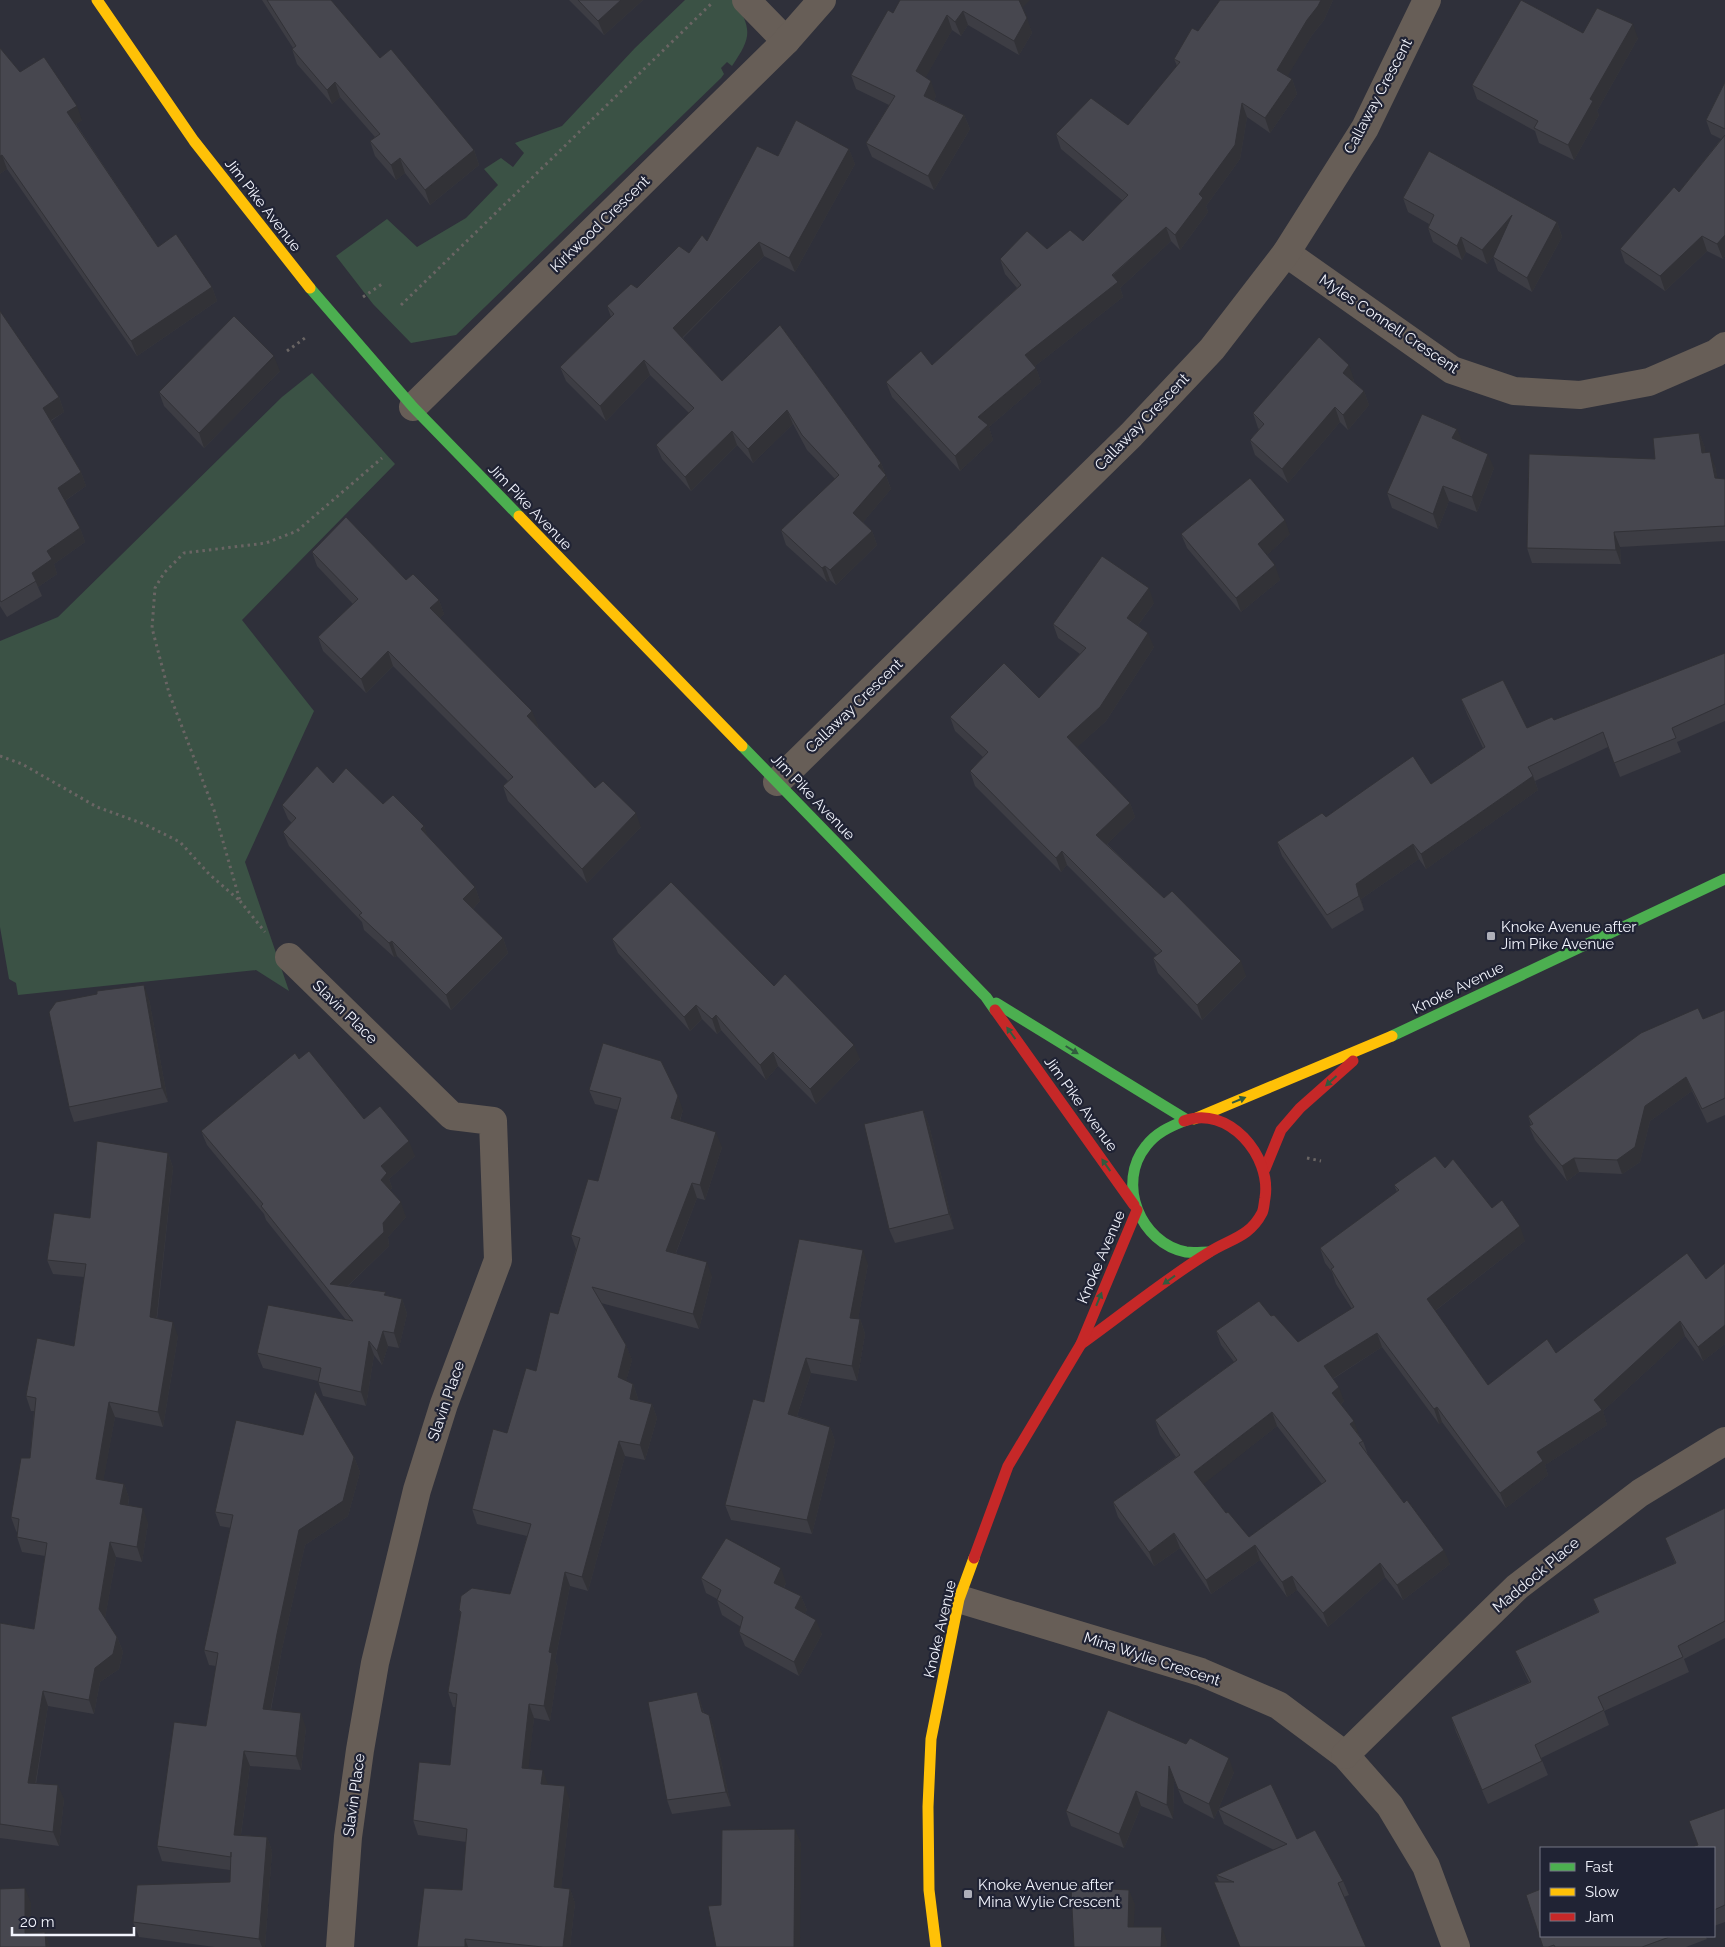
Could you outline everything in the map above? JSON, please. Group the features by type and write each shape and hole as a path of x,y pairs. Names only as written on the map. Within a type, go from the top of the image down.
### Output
{"street":[{"name":"Jim Pike Avenue","path":"96,0 194,142 334,318 413,407 986,997 1136,1207"},
{"path":"746,0 786,41"},
{"name":"Kirkwood Crescent","path":"413,407 786,41 822,0"},
{"name":"Callaway Crescent","path":"777,782 1131,435 1212,349 1286,253 1365,128 1427,0"},
{"name":"Myles Connell Crescent","path":"1286,253 1452,370 1514,391 1580,395 1649,382 1716,352 1725,346"},
{"name":"Knoke Avenue","path":"1190,1119 1367,1048 1704,887 1725,879"},
{"name":"Slavin Place","path":"289,958 452,1116 493,1121 498,1260 444,1404 420,1480 375,1663 348,1837 340,1947"},
{"name":"Jim Pike Avenue","path":"986,997 1190,1119"},
{"name":"Knoke Avenue","path":"1265,1169 1281,1130 1300,1108 1367,1048"},
{"path":"1190,1119 1225,1124 1238,1131 1250,1141 1259,1154 1265,1169 1267,1188 1264,1206 1256,1223 1243,1237 1227,1247 1209,1252 1186,1252 1165,1243 1148,1229 1136,1207 1132,1186 1134,1168 1142,1150 1154,1136 1169,1126 1190,1119"},
{"name":"Knoke Avenue","path":"936,1947 929,1890 928,1807 931,1740 959,1599 1008,1466 1081,1344 1136,1207"},
{"name":"Knoke Avenue","path":"1081,1344 1209,1252"},
{"name":"Maddock Place","path":"1345,1755 1517,1587 1640,1493 1725,1441"},
{"name":"Mina Wylie Crescent","path":"959,1599 1201,1672 1278,1705 1345,1755 1390,1806 1426,1866 1456,1947"}],"path":[{"path":"401,305 715,0"},
{"path":"0,756 22,764 97,807 144,824 180,842 209,874 240,901 214,810 169,693 152,628 155,588 164,573 184,553 266,544 297,531 382,458"}],"green space":[{"path":"685,0 734,0 744,19 747,34 743,48 732,66 727,62 721,68 724,74 721,78 456,335 411,343 373,304 336,256 387,219 417,247 466,218 498,185 484,169 501,158 513,167 524,153 515,143 562,126 635,48"},
{"path":"312,373 395,464 242,620 314,711 245,862 289,991 256,970 18,995 16,983 9,979 0,927 0,641 58,617 282,397"}],"building":[{"path":"267,0 331,0 380,58 391,49 474,150 425,190 400,158 391,165 370,141 380,134 335,82 327,90 292,49 296,46"},
{"path":"578,0 621,0 598,21"},
{"path":"900,0 1019,0 1027,18 1014,41 963,11 955,22 947,15 916,71 931,81 924,96 964,115 928,176 866,143 895,96 851,75 888,10 893,13"},
{"path":"1220,0 1321,0 1277,70 1292,79 1265,118 1242,103 1235,145 1199,194 1203,198 1175,235 1166,227 1112,275 1118,282 1025,355 1036,368 978,417 988,425 955,456 886,382 921,351 932,365 1021,285 1000,259 1027,231 1047,249 1070,230 1083,241 1128,195 1056,134 1091,98 1128,125 1180,62 1174,59 1192,28 1198,31"},
{"path":"1521,0 1583,33 1597,8 1633,24 1590,99 1593,101 1568,145 1534,128 1538,121 1472,85"},
{"path":"0,48 20,72 44,57 77,106 67,112 158,247 176,234 212,287 131,341 2,155 0,156"},
{"path":"1725,82 1725,129 1706,120"},
{"path":"796,120 849,149 789,258 759,242 673,328 722,381 780,325 881,463 878,466 886,475 853,513 872,531 830,570 825,566 822,568 781,530 839,475 802,435 787,410 748,449 732,431 685,477 656,445 694,408 644,360 600,406 560,367 614,314 607,306 631,284 637,288 679,246 689,253 702,235 707,241 757,146 778,156"},
{"path":"1725,135 1725,235 1717,244 1702,236 1660,276 1620,249 1674,187 1679,192"},
{"path":"1429,151 1557,222 1527,278 1493,257 1512,215 1482,250 1461,237 1457,246 1428,228 1434,215 1403,198"},
{"path":"0,311 59,397 43,408 81,472 58,488 80,528 47,551 52,559 32,573 36,581 1,602 0,600"},
{"path":"234,316 274,356 199,433 159,392"},
{"path":"1319,337 1349,365 1343,373 1364,391 1343,415 1335,407 1282,469 1250,440 1264,424 1253,413"},
{"path":"1422,414 1457,429 1452,438 1488,454 1472,497 1443,486 1433,514 1387,493"},
{"path":"1699,433 1702,453 1710,452 1715,478 1725,479 1725,526 1614,532 1616,550 1527,548 1529,454 1655,459 1653,438"},
{"path":"1250,478 1285,520 1258,544 1275,565 1236,598 1181,534"},
{"path":"346,517 406,580 413,574 439,600 430,608 532,711 527,716 595,788 603,781 636,813 582,869 503,786 513,777 388,651 361,679 318,637 358,599 312,552"},
{"path":"1102,556 1149,588 1127,618 1148,633 1100,707 1067,737 1130,803 1096,835 1164,898 1172,891 1241,961 1197,1005 1153,958 1162,951 1062,851 1056,858 970,771 988,752 950,717 1004,663 1039,698 1086,648 1053,624"},
{"path":"1725,653 1725,704 1672,728 1676,738 1614,763 1603,732 1528,767 1533,776 1421,854 1413,844 1356,884 1359,896 1327,915 1277,842 1322,813 1326,817 1413,756 1431,784 1485,747 1461,699 1503,680 1527,728 1552,717 1554,720"},
{"path":"317,766 333,783 346,768 383,804 393,795 424,826 421,829 475,887 463,899 503,938 446,995 392,941 389,943 359,915 362,913 283,832 296,818 282,805"},
{"path":"671,882 774,986 785,974 854,1045 810,1089 773,1052 760,1065 716,1015 712,1019 696,1005 684,1017 612,939"},
{"path":"144,985 162,1088 69,1107 49,1012 56,1002 97,994 97,991"},
{"path":"1698,1008 1703,1019 1725,1010 1725,1098 1702,1109 1686,1077 1645,1106 1635,1147 1617,1160 1574,1158 1562,1166 1529,1126 1533,1124 1528,1116 1641,1033"},
{"path":"603,1043 661,1061 678,1096 671,1118 716,1132 700,1185 692,1183 666,1251 707,1262 693,1314 592,1287 626,1345 618,1377 633,1384 630,1399 652,1404 640,1445 619,1441 582,1577 565,1572 549,1652 552,1653 544,1706 529,1704 522,1768 543,1770 541,1784 565,1786 554,1887 570,1889 563,1947 543,1947 465,1939 465,1947 417,1947 424,1888 462,1890 467,1829 413,1820 419,1762 450,1765 457,1694 448,1692 461,1612 459,1610 461,1596 472,1588 510,1594 531,1524 472,1509 493,1429 507,1433 526,1368 536,1371 550,1312 558,1314 580,1238 571,1235 588,1179 598,1181 621,1098 589,1090"},
{"path":"309,1051 364,1119 380,1106 409,1141 381,1166 387,1173 381,1180 401,1202 383,1223 384,1232 330,1284 386,1292 384,1295 402,1299 394,1333 383,1331 377,1351 369,1341 361,1392 318,1382 321,1368 257,1353 268,1305 353,1321 261,1206 263,1204 201,1131 295,1053 299,1059"},
{"path":"923,1110 949,1214 889,1229 864,1124"},
{"path":"97,1141 168,1153 150,1317 173,1322 158,1412 109,1402 96,1479 124,1484 120,1504 143,1508 137,1547 110,1542 99,1609 117,1637 113,1654 95,1668 89,1700 43,1691 28,1783 58,1785 53,1832 0,1824 0,1623 34,1629 47,1543 17,1537 19,1519 11,1517 21,1458 30,1458 36,1398 26,1396 37,1338 74,1346 86,1264 47,1260 54,1213 90,1218"},
{"path":"1435,1156 1445,1168 1453,1159 1492,1208 1502,1200 1520,1226 1427,1299 1488,1385 1547,1339 1556,1353 1687,1253 1706,1279 1725,1263 1725,1325 1698,1347 1680,1321 1594,1400 1602,1410 1537,1452 1543,1461 1500,1493 1437,1407 1434,1409 1377,1333 1324,1366 1339,1387 1332,1393 1354,1421 1350,1424 1363,1441 1359,1443 1404,1503 1407,1500 1444,1550 1397,1585 1380,1563 1323,1613 1292,1576 1282,1582 1255,1545 1206,1580 1174,1533 1149,1552 1113,1502 1180,1455 1155,1420 1237,1360 1216,1331 1259,1301 1271,1316 1274,1315 1298,1342 1354,1307 1331,1269 1334,1267 1320,1248 1399,1190 1394,1185","holes":["1272,1412 1326,1481 1249,1537 1228,1512 1226,1513 1194,1472"]},
{"path":"799,1239 863,1250 850,1318 860,1319 852,1366 806,1358 788,1414 830,1427 807,1520 725,1505 753,1399 764,1402"},
{"path":"315,1391 354,1457 343,1501 299,1530 277,1634 263,1709 301,1713 296,1756 244,1751 234,1835 267,1837 259,1939 133,1922 137,1885 230,1882 231,1857 157,1846 174,1722 206,1726 218,1653 204,1650 233,1515 215,1512 236,1420 303,1435"},
{"path":"1725,1508 1725,1621 1678,1646 1683,1657 1598,1697 1604,1710 1535,1745 1542,1761 1482,1790 1451,1717 1531,1682 1515,1651 1599,1612 1593,1599 1676,1563 1665,1538"},
{"path":"726,1538 781,1568 774,1583 801,1596 795,1608 816,1620 794,1662 739,1632 743,1617 717,1600 721,1590 701,1578"},
{"path":"697,1692 702,1712 709,1715 726,1792 667,1800 648,1702"},
{"path":"1108,1710 1186,1744 1190,1738 1229,1758 1209,1804 1178,1789 1169,1766 1167,1805 1136,1791 1119,1834 1066,1811"},
{"path":"1271,1784 1297,1839 1315,1830 1343,1881 1338,1883 1366,1947 1240,1947 1214,1882 1234,1882 1216,1875 1287,1844 1218,1809"},
{"path":"1725,1808 1725,1905 1715,1910 1715,1847 1692,1847 1698,1845 1689,1821"},
{"path":"795,1829 794,1947 716,1947 708,1906 721,1905 722,1830"},
{"path":"1071,1887 1129,1890 1128,1927 1162,1927 1161,1947 1074,1947"},
{"path":"25,1888 25,1933 45,1932 46,1947 0,1947 0,1889"},
{"path":"1540,1889 1540,1937 1669,1937 1642,1947 1555,1947 1554,1945 1543,1947 1526,1895"}],"traffic: fast":[{"path":"310,288 413,407 519,516"},
{"path":"742,746 986,997 995,1010"},
{"path":"1392,1036 1725,879"},
{"path":"996,1003 1187,1120"},
{"path":"1184,1121 1163,1131 1146,1146 1137,1161 1133,1177 1133,1193 1145,1224 1156,1237 1170,1246 1186,1252 1209,1252"}],"traffic: slow":[{"path":"97,0 194,141 310,288"},
{"path":"519,516 742,746"},
{"path":"1194,1119 1392,1036"},
{"path":"936,1947 929,1890 928,1807 931,1739 959,1599 974,1558"}],"traffic: jam":[{"path":"995,1010 1134,1205"},
{"path":"1265,1169 1281,1130 1300,1108 1353,1061"},
{"path":"1081,1344 1192,1263 1245,1233 1262,1213 1265,1198 1265,1182 1261,1166 1254,1151 1244,1137 1231,1127 1216,1120 1200,1118 1184,1121"},
{"path":"974,1558 1008,1466 1081,1344 1137,1210"}],"place":[{"name":"Knoke Avenue after Jim Pike Avenue","path":"1491,936"},
{"name":"Knoke Avenue after Mina Wylie Crescent","path":"968,1894"}]}
